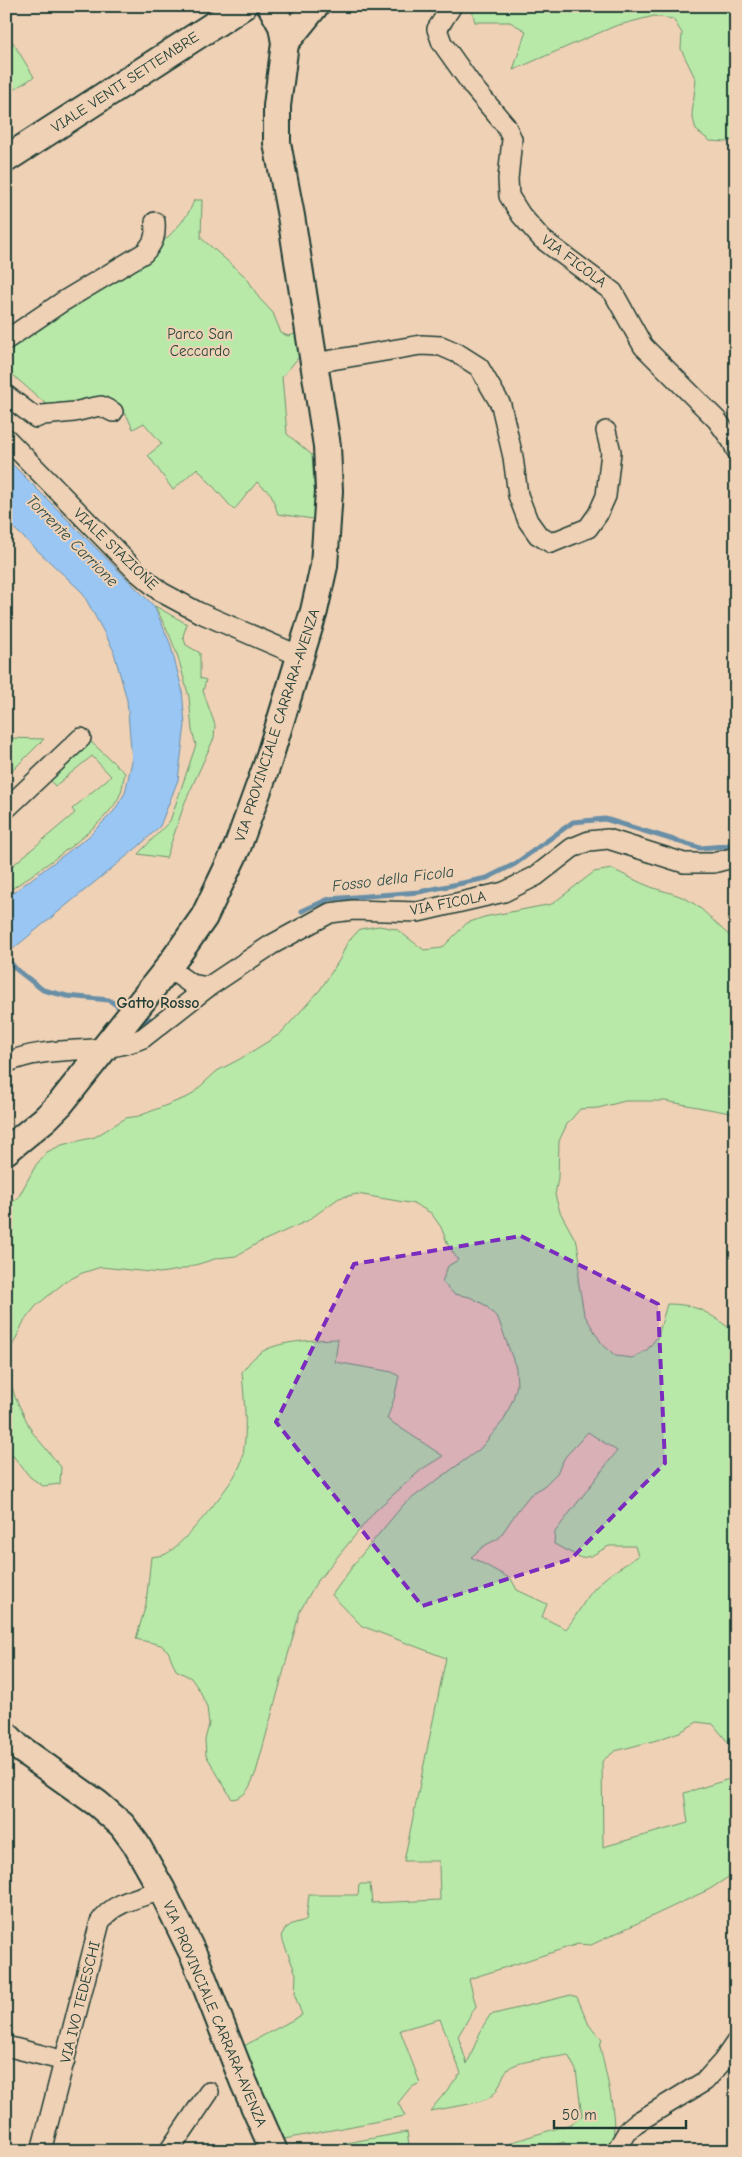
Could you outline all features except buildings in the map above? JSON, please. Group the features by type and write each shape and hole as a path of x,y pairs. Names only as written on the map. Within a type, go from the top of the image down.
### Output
{"main road":[{"name":"VIALE VENTI SETTEMBRE","path":"6,158 243,6"},
{"name":"VIA PROVINCIALE CARRARA-AVENZA","path":"6,1150 46,1119 61,1103 168,968 204,917 237,848 267,766 314,611 324,566 329,500 327,446 291,216 277,143 277,106 285,43 282,26 271,6"},
{"name":"VIA PROVINCIALE CARRARA-AVENZA","path":"285,43 299,18 301,6"},
{"path":"285,43 316,6"},
{"name":"VIA PROVINCIALE CARRARA-AVENZA","path":"6,1736 18,1747 98,1804 122,1825 136,1844 162,1890 195,1958 244,2083 274,2151"}],"street":[{"name":"VIA FICOLA","path":"452,6 437,29 442,43 474,88 506,126 512,139 508,179 509,196 542,239 614,292 643,346 717,420 736,450"},
{"path":"6,340 62,302 144,253 152,245 156,234 155,222"},
{"path":"314,363 421,345 441,346 457,353 479,367 501,405 513,457 518,495 528,521 538,535 551,542 572,536 588,528 598,514 606,496 611,452 606,432"},
{"path":"6,395 36,418 43,415 74,412 100,406 113,412"},
{"name":"VIALE STAZIONE","path":"6,438 136,571 161,592 198,612 300,656"},
{"path":"6,810 81,738"},
{"name":"VIA FICOLA","path":"208,987 271,945 330,914 353,910 418,912 504,892 536,876 572,848 589,841 608,839 684,863 713,863 736,857"},
{"path":"168,968 191,984 208,987"},
{"path":"6,1063 23,1055 106,1048 133,1042 143,1038 208,987"},
{"name":"VIA IVO TEDESCHI","path":"41,2151 100,1922 104,1914 117,1907 162,1890"},
{"path":"616,2151 629,2128 705,2081 723,2061 736,2042"},
{"path":"6,2046 65,2061"},
{"path":"169,2151 209,2092"}],"highlighted area":[{"path":"521,1236 658,1304 665,1463 571,1559 422,1606 276,1422 354,1264"}],"green space":[{"path":"471,6 736,6 736,138 727,142 710,141 696,130 692,114 696,80 681,49 682,33 673,19 654,16 615,26 513,70 526,31 510,22 475,22"},
{"path":"6,31 34,77 6,94"},
{"name":"Parco San Ceccardo","path":"194,200 202,200 201,238 247,278 259,298 273,313 281,333 288,336 299,333 303,352 282,377 287,434 312,455 316,513 313,519 278,514 271,494 257,482 234,510 197,468 173,490 148,455 162,444 144,423 133,429 127,416 113,405 54,411 6,369 6,347 82,301 141,260 166,239 184,219"},
{"path":"155,606 187,624 183,636 186,645 200,653 200,678 206,680 203,691 215,725 214,738 185,802 166,858 138,854 170,821 196,745 192,730 189,697 178,657"},
{"path":"6,738 44,739 10,773 6,768"},
{"path":"89,740 125,773 121,792 114,805 103,818 71,847 6,893 6,871 75,813 72,809 111,776 92,756 55,786 49,779"},
{"path":"612,869 636,881 683,898 695,904 736,940 736,1114 665,1101 625,1101 598,1108 580,1109 567,1124 559,1141 558,1178 555,1195 560,1212 577,1243 580,1261 578,1279 584,1314 602,1344 616,1356 632,1358 647,1350 658,1336 667,1304 678,1304 704,1311 736,1333 736,1752 713,1724 697,1722 682,1731 657,1740 615,1751 602,1761 603,1847 688,1823 684,1793 736,1777 736,1872 710,1889 591,1945 578,1944 469,1979 476,2006 458,2036 467,2064 482,2028 490,2015 571,1995 577,1997 589,2025 602,2039 600,2046 611,2100 614,2129 613,2141 609,2151 567,2151 564,2142 537,2151 500,2151 515,2141 571,2124 582,2116 576,2070 568,2055 519,2063 505,2072 496,2091 490,2097 470,2104 430,2111 461,2073 440,2019 400,2030 420,2083 410,2088 398,2103 405,2116 279,2140 240,2048 302,2015 295,1996 296,1974 281,1936 285,1929 292,1924 306,1920 309,1895 358,1895 359,1884 370,1884 372,1903 440,1900 439,1861 404,1861 446,1658 362,1626 332,1595 358,1559 404,1504 480,1449 504,1420 517,1385 516,1368 498,1318 485,1305 470,1297 454,1294 442,1282 448,1266 458,1260 448,1245 441,1227 431,1213 415,1204 357,1194 339,1198 307,1221 256,1244 236,1256 218,1258 179,1270 160,1273 101,1267 82,1273 65,1282 36,1306 24,1321 9,1353 9,1378 15,1397 32,1432 61,1467 60,1484 43,1486 30,1477 6,1447 6,1207 18,1198 36,1165 47,1152 62,1145 95,1137 126,1118 139,1116 190,1096 217,1071 280,1034 320,990 340,959 347,943 360,929 379,926 396,929 424,950 442,948 467,923 484,917 552,904 594,872","holes":["588,1432 617,1451 555,1532 554,1544 581,1558 591,1556 609,1546 635,1546 638,1556 599,1584 566,1629 542,1617 547,1604 517,1590 511,1579 471,1557 484,1546 499,1538 530,1495 545,1485 557,1473 565,1457"]},
{"path":"338,1339 335,1362 392,1372 399,1376 387,1419 443,1456 422,1469 375,1511 316,1583 300,1611 256,1772 245,1793 232,1799 206,1755 205,1740 209,1724 207,1707 200,1691 191,1678 176,1670 168,1651 161,1645 136,1639 146,1604 151,1557 166,1554 184,1539 219,1498 237,1472 241,1463 245,1441 242,1372 250,1362 263,1351 283,1344"},
{"path":"407,2132 410,2151 302,2151"}],"water":[{"name":"Torrente Carrione","path":"6,458 154,606 170,643 182,689 185,725 178,780 160,826 139,846 14,948 6,952 6,898 88,837 114,811 125,793 132,761 127,700 113,649 82,592 6,521"}],"waterway":[{"name":"Fosso della Ficola","path":"302,911 329,899 419,892 487,878 515,864 573,822 605,819 700,848 725,846 736,842"},
{"name":"Fosso della Ficola","path":"6,957 16,969 43,990 67,996 109,1000 122,1009"},
{"name":"Fosso della Ficola","path":"138,1022 150,1019"}],"district":[{"name":"Gatto Rosso","path":"158,1003"}]}
